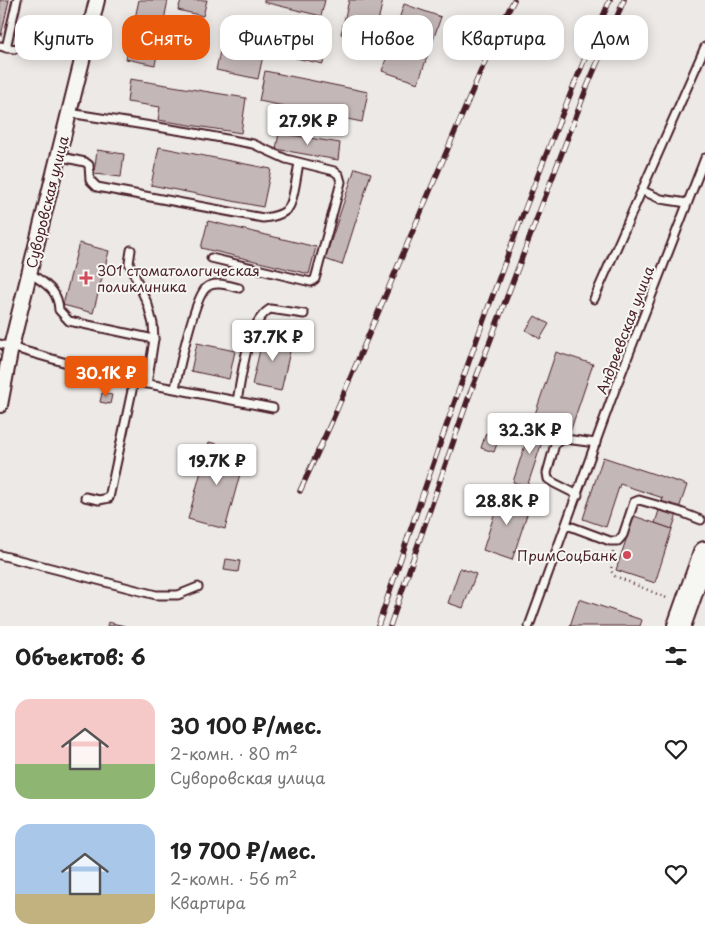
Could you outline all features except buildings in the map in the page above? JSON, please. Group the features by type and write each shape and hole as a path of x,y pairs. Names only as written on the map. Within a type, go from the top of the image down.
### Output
{"main road":[{"path":"679,626 705,553"}],"street":[{"name":"Суворовская улица","path":"93,15 97,0"},
{"name":"Суворовская улица","path":"0,405 6,346 30,273 57,156 82,60"}],"lane":[{"path":"3,47 17,0"},
{"path":"594,299 705,47"},
{"path":"69,113 253,144 286,159 339,175 341,182 315,279 311,282 212,258"},
{"path":"57,156 85,162 89,165 90,180 97,186 264,218 284,212 290,206 299,163"},
{"name":"Андреевская улица","path":"529,626 596,443 705,158"},
{"path":"643,191 661,199 688,203"},
{"path":"131,250 129,263 148,305 153,324 154,340 147,384"},
{"path":"30,273 54,291 59,310 69,321 154,340"},
{"path":"175,388 197,302 206,288 215,284 239,288"},
{"path":"237,401 249,342 263,314 270,309 304,314"},
{"path":"6,346 134,381 273,408"},
{"path":"85,496 99,500 109,498 134,381"},
{"path":"578,495 548,479 547,473 555,444 559,440 565,439 596,443"},
{"path":"567,525 610,541 618,541 621,539 634,502 639,500 661,505 701,520"},
{"path":"0,555 156,595 178,595 198,588"}],"path":[{"path":"610,541 614,557 611,571 615,576 669,599"}],"railway":[{"path":"300,491 332,421 497,33 514,0"},
{"path":"378,626 487,310 546,154 610,0"},
{"path":"390,626 468,399 587,87 624,0"}],"place":[{"name":"301 стоматологическая поликлиника","path":"86,278"},
{"name":"ПримСоцБанк","path":"627,555"}]}
